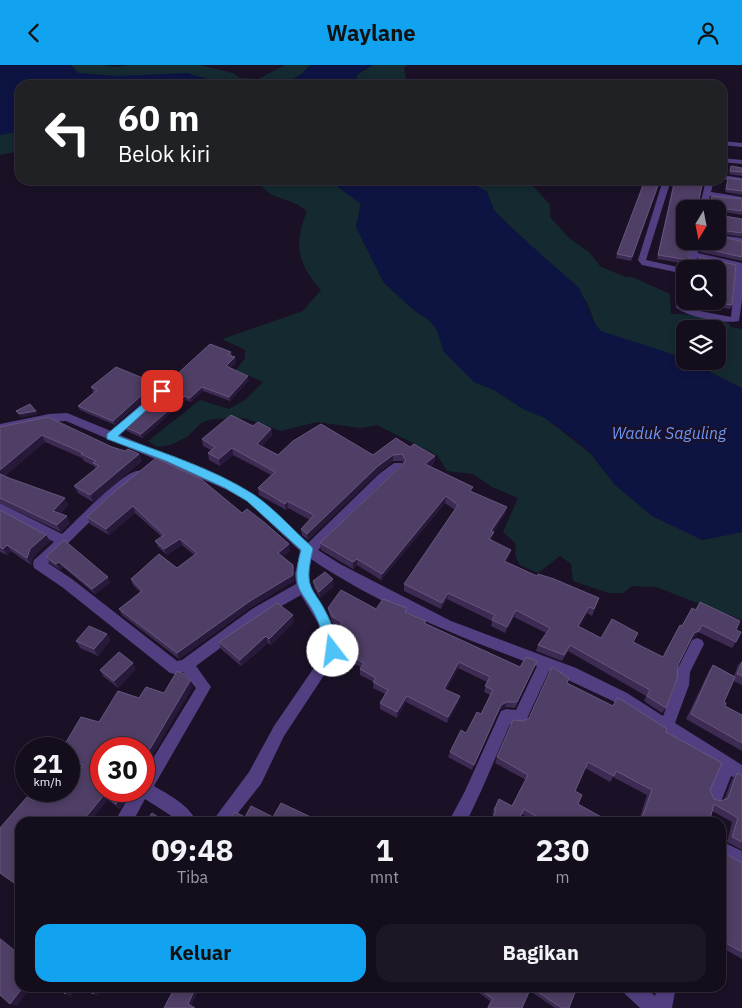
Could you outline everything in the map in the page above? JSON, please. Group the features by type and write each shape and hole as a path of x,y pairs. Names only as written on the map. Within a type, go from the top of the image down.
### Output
{"street":[{"path":"727,144 742,145"},
{"path":"727,160 742,163"},
{"path":"727,178 742,180"},
{"path":"665,185 642,260 645,263 676,269"},
{"path":"705,200 708,185"},
{"path":"706,193 742,199"},
{"path":"726,238 742,241"},
{"path":"692,260 694,250"},
{"path":"686,310 735,321 741,265 693,255"},
{"path":"111,437 162,391"},
{"path":"0,428 60,416 160,455 229,485 251,498 308,549 367,586 446,625 571,673 622,699 735,770 715,796"},
{"path":"160,455 111,494 40,561 40,566 67,583 175,668 186,665 257,613 303,587"},
{"path":"224,817 255,778 279,731 333,651 324,622 303,587 302,569 308,549 398,465"},
{"path":"0,508 62,540"},
{"path":"666,727 682,685 683,672 697,644"},
{"path":"460,817 470,802 483,764 506,715 520,718 546,663"},
{"path":"155,769 204,687 186,665"},
{"path":"155,796 176,809 183,817"},
{"path":"126,817 135,802"},
{"path":"726,852 742,860"},
{"path":"637,992 654,1008"},
{"path":"662,1008 666,992"}],"green space":[{"path":"71,65 115,67 129,65 199,65 233,73 240,78 258,79 285,65 310,65 302,74 291,80 210,80 202,77 106,76 78,73"},
{"path":"373,65 407,65 404,68 406,78 403,80 357,80 356,78 358,74"},
{"path":"15,132 15,152 0,155 0,135"},
{"path":"261,185 336,185 361,204 356,227 384,283 415,311 429,320 437,330 444,352 474,382 494,390 525,410 545,418 590,453 615,485 702,540 742,532 742,620 656,587 632,586 623,593 609,593 573,581 571,564 560,556 538,573 520,565 515,555 516,544 503,532 518,498 492,487 473,474 447,471 437,455 377,425 360,428 317,422 281,431 244,418 212,419 201,423 187,437 170,445 157,447 148,441 200,400 229,409 245,400 263,382 236,370 245,358 245,350 222,339 303,311 321,290 307,271 300,254 300,234 307,212 302,207 267,192"},
{"path":"475,185 532,185 550,205 550,217 569,238 589,252 601,267 626,277 632,277 670,294 671,314 685,314 714,320 676,320 676,357 601,332 596,326 587,302 494,210 487,192"},
{"path":"726,322 729,323 731,327 742,329 742,388 706,370 726,370"}],"water":[{"path":"3,65 71,65 78,73 118,76 188,73 208,80 15,80 15,132 0,135 0,67"},
{"path":"310,65 373,65 358,73 356,78 357,80 291,80 302,74"},
{"name":"Waduk Saguling","path":"336,185 475,185 487,192 494,210 506,223 579,288 591,317 601,331 676,356 676,370 704,370 742,388 742,532 702,540 652,516 615,485 591,453 576,440 545,418 525,410 494,390 474,382 444,352 437,330 429,320 415,311 384,283 356,227 361,204"}],"building":[{"path":"731,166 742,168 742,172 730,171"},
{"path":"728,178 742,180 742,191 726,189"},
{"path":"643,185 658,185 632,257 617,254"},
{"path":"674,185 702,185 699,200 676,200 676,250 691,250 689,260 658,255"},
{"path":"712,196 742,199 742,211 726,209 726,200 711,200"},
{"path":"726,216 742,219 742,233 726,231"},
{"path":"726,237 742,242 742,257 711,250 726,250"},
{"path":"700,257 714,260 699,260"},
{"path":"726,263 736,265 732,305 726,304"},
{"path":"210,344 231,352 228,355 235,357 226,366 248,376 229,397 202,387 190,398 185,396 141,434 125,427 166,390 166,383 155,383 113,421 78,406 97,390 91,387 116,367 150,381 162,371 175,376"},
{"path":"30,404 36,411 19,414 16,411"},
{"path":"231,415 253,426 258,422 271,429 257,444 278,455 293,441 321,424 373,455 396,438 410,447 414,444 435,456 425,464 473,487 470,491 507,507 491,531 494,532 489,539 511,550 504,561 537,576 538,574 554,579 599,598 594,609 589,607 578,626 601,638 612,619 638,633 633,642 663,657 680,625 682,626 692,608 696,610 700,602 740,621 736,630 741,632 736,642 702,625 699,631 694,633 678,665 677,679 666,708 647,696 650,690 570,645 564,655 538,645 550,628 516,610 507,627 492,620 495,615 448,593 442,603 404,584 458,505 446,496 382,574 357,559 353,562 320,543 406,461 402,454 393,455 378,466 307,534 301,529 314,515 287,501 285,504 258,488 275,472 232,448 219,459 208,453 215,447 202,439"},
{"path":"48,417 112,447 125,451 128,449 139,454 90,495 74,486 99,466 93,463 96,461 81,454 83,453 42,435 0,470 0,427"},
{"path":"156,458 201,479 242,513 247,509 265,523 289,544 278,553 293,565 293,575 250,601 177,653 119,609 142,591 131,579 159,554 177,568 197,553 180,539 164,549 155,541 164,535 133,506 106,529 87,517"},
{"path":"0,474 65,498 53,511 67,516 57,525 0,498"},
{"path":"0,510 46,535 30,549 27,558 7,545 3,549 0,547"},
{"path":"64,540 108,577 92,589 59,562 56,564 46,557"},
{"path":"325,572 333,579 319,592 313,581"},
{"path":"341,590 376,609 383,599 407,608 405,612 426,621 424,623 520,667 526,657 537,661 517,702 507,702 501,705 474,765 450,752 461,730 466,733 477,712 481,714 493,690 485,686 490,677 459,662 444,689 460,696 448,717 407,696 397,712 380,703 388,690 373,682 376,678 360,669 364,663 345,653 356,637 338,629 342,622 333,617 328,608"},
{"path":"277,603 293,615 269,639 266,636 240,660 219,642"},
{"path":"89,626 107,634 94,649 76,641"},
{"path":"119,652 133,663 114,681 100,670"},
{"path":"742,662 742,676 737,674"},
{"path":"713,665 735,677 724,702 726,703 725,706 742,715 742,743 691,714"},
{"path":"552,667 569,678 567,683 613,706 617,698 622,700 667,729 666,732 722,763 710,790 714,799 721,801 728,798 737,773 742,776 742,842 732,837 738,818 714,804 711,817 642,817 652,790 616,771 614,776 588,762 575,791 582,795 578,804 601,817 537,817 524,809 520,817 493,817 499,799 512,806 528,775 497,757 513,720 523,721 529,718"},
{"path":"177,671 184,674 190,681 155,740 155,737 90,737 90,802 98,802 86,817 15,817 15,884 0,873 0,828 23,802 80,802 80,770 83,765 80,764 80,737 69,737 81,717 99,722 118,691 139,698 146,687 164,693"},
{"path":"281,803 311,817 273,817"},
{"path":"251,806 273,817 245,817"},
{"path":"235,812 245,817 231,817"},
{"path":"152,813 158,817 149,817"},
{"path":"726,854 742,863 742,952 726,943"},
{"path":"0,939 15,951 15,992 19,992 10,1004 0,995"},
{"path":"172,992 194,992 188,1004 195,1008 164,1008"},
{"path":"483,992 529,992 522,1008 488,1008 493,999"},
{"path":"538,992 575,992 569,1008 562,1008"}],"route":[{"path":"162,391 111,437 229,485 251,498 307,549 302,569 303,587 324,622 333,651"}]}
